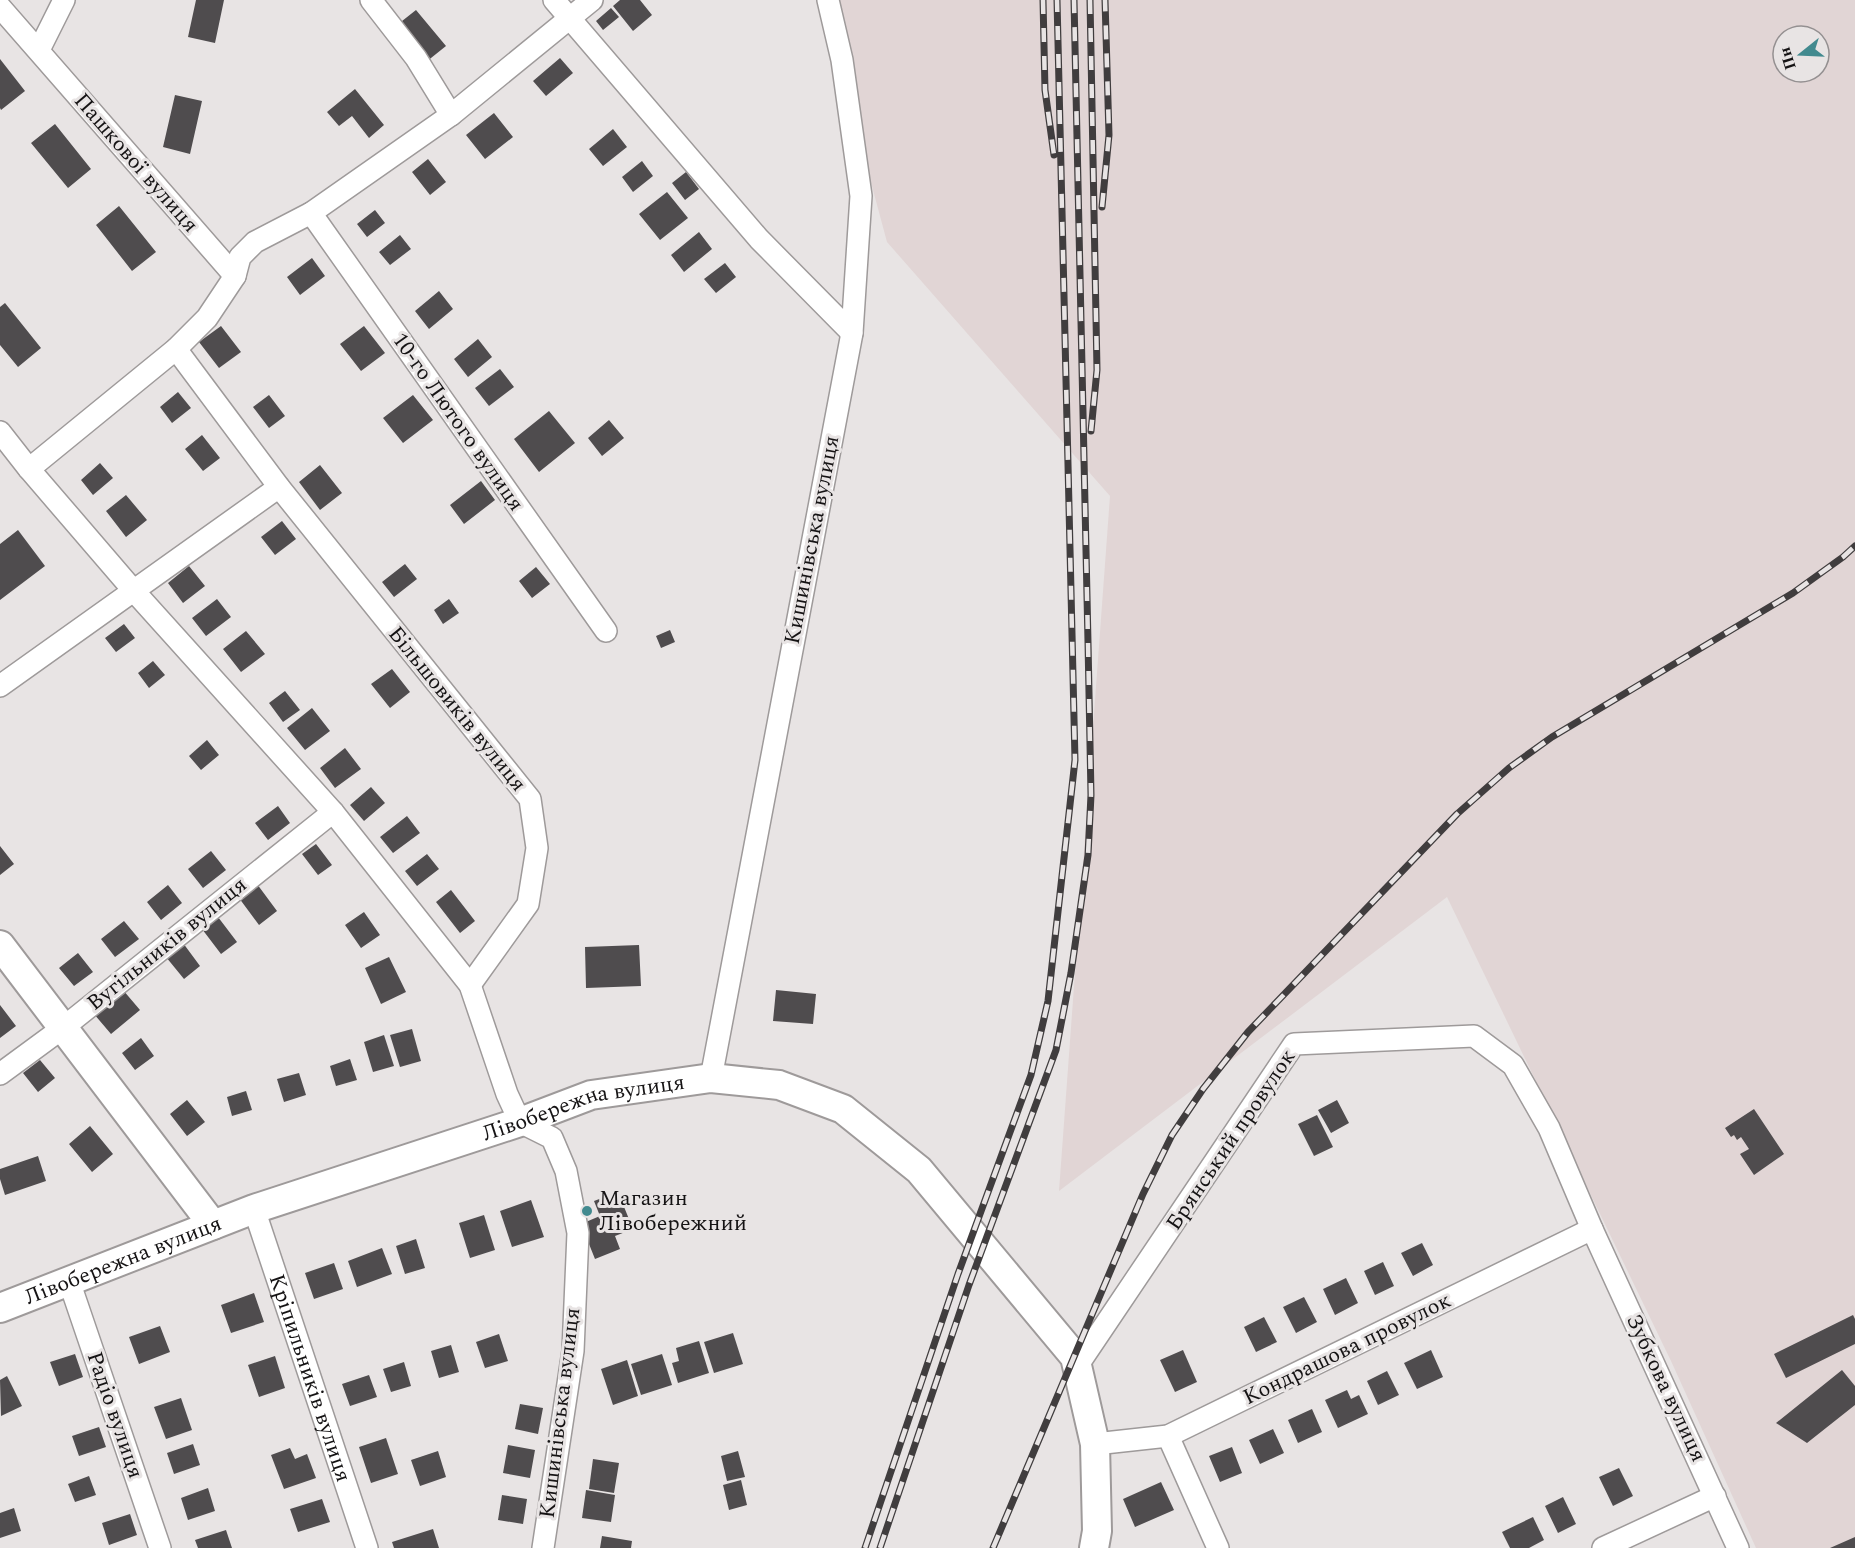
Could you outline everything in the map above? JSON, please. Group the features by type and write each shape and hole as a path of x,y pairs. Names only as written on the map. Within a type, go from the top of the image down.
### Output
{"main road":[{"path":"0,945 213,1225"},
{"name":"Лівобережна вулиця","path":"0,1308 254,1209 520,1122 591,1095 711,1078 779,1085 843,1109 919,1170 1075,1357 1078,1365"},
{"path":"1078,1365 1095,1444 1097,1531 1094,1548"}],"street":[{"path":"39,50 64,0"},
{"path":"371,0 416,58 451,115"},
{"path":"554,0 759,239 852,333"},
{"path":"29,469 176,349 207,318 235,276 240,257 255,242 311,213 451,115 592,0"},
{"name":"Кишинівська вулиця","path":"711,1078 852,333 861,196 842,60 828,0"},
{"name":"Пашкової вулиця","path":"0,7 235,276"},
{"name":"10-го Лютого вулиця","path":"311,213 606,631"},
{"name":"Більшовиків вулиця","path":"176,349 279,487 530,799 537,848 528,904 470,985"},
{"path":"0,432 133,590 333,812 470,985 507,1094 520,1122"},
{"path":"0,686 279,487"},
{"name":"Вугільників вулиця","path":"0,1074 64,1027 333,812"},
{"name":"Брянський провулок","path":"1078,1365 1294,1044 1474,1036 1513,1065 1549,1128 1592,1228"},
{"name":"Кишинівська вулиця","path":"520,1122 552,1138 566,1171 578,1233 573,1351 543,1548"},
{"name":"Кріпильників вулиця","path":"254,1209 367,1548"},
{"name":"Кондрашова провулок","path":"1095,1444 1168,1436 1592,1228"},
{"name":"Зубкова вулиця","path":"1592,1228 1738,1548"},
{"name":"Радіо вулиця","path":"69,1281 160,1548"},
{"path":"1168,1436 1218,1548"},
{"path":"1603,1548 1716,1496"}],"shaded area":[{"path":"822,0 1855,0 1855,1548 1756,1548 1671,1361 1447,897 1059,1191 1110,496 887,242"}],"building":[{"path":"196,0 224,0 215,43 188,37"},
{"path":"620,0 640,0 652,15 633,31 613,6"},
{"path":"611,8 619,17 603,30 596,21"},
{"path":"416,10 446,46 426,62 397,25"},
{"path":"560,58 573,73 546,96 533,81"},
{"path":"0,59 25,91 1,110 0,108"},
{"path":"355,89 384,125 369,138 352,116 339,126 327,112"},
{"path":"175,95 202,101 190,154 163,147"},
{"path":"494,113 513,137 485,159 466,135"},
{"path":"55,124 91,169 68,188 31,143"},
{"path":"613,129 627,147 603,166 589,149"},
{"path":"428,159 446,182 430,195 412,172"},
{"path":"642,161 653,176 633,192 622,177"},
{"path":"686,172 699,189 685,200 672,183"},
{"path":"667,192 688,218 660,240 639,214"},
{"path":"119,206 156,252 132,271 96,225"},
{"path":"375,210 385,223 367,237 357,224"},
{"path":"699,232 712,249 684,272 671,255"},
{"path":"400,235 411,249 390,265 379,252"},
{"path":"312,258 325,276 300,295 287,277"},
{"path":"725,263 736,277 716,293 704,279"},
{"path":"439,291 453,309 429,329 415,311"},
{"path":"5,303 41,348 18,367 0,345 0,307"},
{"path":"221,326 241,352 219,368 199,342"},
{"path":"364,326 385,353 361,371 340,344"},
{"path":"478,339 492,357 468,377 454,359"},
{"path":"500,369 514,387 489,406 475,388"},
{"path":"178,392 191,408 172,423 160,407"},
{"path":"269,395 285,416 269,428 253,407"},
{"path":"413,395 433,420 403,443 383,418"},
{"path":"549,411 575,443 539,472 514,439"},
{"path":"609,420 624,438 602,456 588,438"},
{"path":"202,435 220,458 203,471 185,449"},
{"path":"100,463 113,478 93,495 81,480"},
{"path":"320,465 342,493 320,510 299,482"},
{"path":"481,481 495,500 464,524 450,505"},
{"path":"126,495 147,520 126,537 106,511"},
{"path":"282,521 296,539 275,555 261,537"},
{"path":"18,530 45,566 0,600 0,544"},
{"path":"405,564 417,579 394,597 382,582"},
{"path":"189,566 205,586 183,603 168,583"},
{"path":"536,567 550,584 532,598 519,581"},
{"path":"217,599 231,617 206,636 192,618"},
{"path":"449,599 459,613 443,624 434,610"},
{"path":"124,624 135,638 116,652 105,638"},
{"path":"670,630 675,642 661,648 656,636"},
{"path":"246,631 265,654 241,672 223,649"},
{"path":"153,661 165,675 149,688 138,673"},
{"path":"392,669 410,692 390,708 371,684"},
{"path":"285,691 300,710 283,722 269,703"},
{"path":"312,708 330,731 305,750 287,728"},
{"path":"207,740 219,755 201,770 189,756"},
{"path":"345,748 361,769 335,788 320,768"},
{"path":"371,787 385,803 364,821 350,805"},
{"path":"278,806 290,823 268,840 255,823"},
{"path":"407,816 420,833 393,853 380,837"},
{"path":"316,844 332,865 318,875 302,854"},
{"path":"0,846 14,864 0,875"},
{"path":"211,851 226,870 203,888 188,869"},
{"path":"427,854 439,869 417,886 405,871"},
{"path":"257,884 277,911 259,925 239,898"},
{"path":"168,885 182,903 161,920 147,902"},
{"path":"451,890 475,921 460,933 436,902"},
{"path":"364,912 380,935 361,948 345,925"},
{"path":"218,917 237,942 221,954 202,929"},
{"path":"124,921 139,939 115,957 101,939"},
{"path":"183,943 200,966 184,979 166,957"},
{"path":"639,945 641,986 586,988 585,947"},
{"path":"78,953 93,972 74,986 59,968"},
{"path":"389,957 406,992 381,1004 365,968"},
{"path":"123,990 140,1010 111,1034 94,1014"},
{"path":"776,990 816,994 813,1024 773,1021"},
{"path":"0,1005 16,1026 0,1038"},
{"path":"412,1029 421,1061 400,1067 390,1035"},
{"path":"384,1035 394,1066 373,1072 364,1042"},
{"path":"141,1038 154,1056 135,1070 122,1053"},
{"path":"350,1059 357,1080 336,1086 330,1066"},
{"path":"40,1060 55,1078 38,1092 23,1073"},
{"path":"299,1073 306,1095 284,1102 277,1079"},
{"path":"246,1091 252,1110 232,1116 227,1097"},
{"path":"187,1100 205,1122 187,1136 170,1114"},
{"path":"1337,1100 1349,1123 1331,1133 1318,1110"},
{"path":"1754,1109 1784,1154 1754,1175 1740,1154 1749,1149 1741,1137 1737,1140 1734,1135 1731,1137 1725,1128"},
{"path":"1317,1115 1333,1147 1314,1156 1298,1124"},
{"path":"90,1126 113,1154 92,1172 69,1144"},
{"path":"38,1156 46,1181 5,1195 0,1179 0,1169"},
{"path":"618,1192 633,1229 615,1236 620,1249 595,1259 581,1224 600,1216 594,1201"},
{"path":"531,1200 544,1237 512,1247 500,1211"},
{"path":"484,1215 495,1250 470,1258 459,1223"},
{"path":"416,1239 425,1268 405,1274 396,1246"},
{"path":"1422,1243 1433,1265 1413,1276 1401,1253"},
{"path":"382,1248 392,1274 357,1287 348,1261"},
{"path":"1383,1262 1394,1286 1375,1295 1364,1271"},
{"path":"334,1263 343,1289 314,1299 305,1273"},
{"path":"1346,1278 1358,1303 1335,1315 1323,1289"},
{"path":"254,1293 264,1322 231,1333 221,1305"},
{"path":"1304,1297 1317,1322 1296,1333 1283,1307"},
{"path":"1853,1315 1855,1344 1786,1378 1774,1354"},
{"path":"1264,1317 1277,1342 1256,1352 1244,1327"},
{"path":"160,1326 170,1352 139,1364 129,1337"},
{"path":"733,1333 743,1364 714,1373 704,1342"},
{"path":"499,1334 508,1361 485,1368 476,1342"},
{"path":"699,1341 709,1373 678,1383 672,1363 679,1361 676,1348"},
{"path":"451,1345 459,1372 439,1378 431,1351"},
{"path":"1183,1350 1197,1382 1175,1392 1160,1360"},
{"path":"1431,1350 1443,1377 1417,1389 1404,1363"},
{"path":"75,1354 83,1377 59,1386 50,1362"},
{"path":"662,1354 672,1385 641,1395 631,1364"},
{"path":"275,1356 285,1388 259,1397 248,1365"},
{"path":"627,1360 638,1396 613,1405 601,1369"},
{"path":"404,1362 411,1386 391,1392 383,1369"},
{"path":"1842,1370 1855,1386 1855,1405 1807,1443 1776,1423"},
{"path":"1387,1371 1399,1395 1378,1405 1367,1381"},
{"path":"369,1375 377,1397 350,1406 342,1384"},
{"path":"7,1376 22,1406 1,1416 0,1380"},
{"path":"1347,1390 1351,1399 1359,1395 1368,1414 1338,1428 1325,1400"},
{"path":"181,1398 192,1430 166,1439 154,1407"},
{"path":"520,1404 543,1408 538,1434 515,1429"},
{"path":"1312,1409 1322,1432 1298,1443 1288,1420"},
{"path":"99,1427 106,1447 79,1456 72,1436"},
{"path":"1273,1429 1284,1453 1260,1464 1249,1440"},
{"path":"386,1438 398,1474 371,1483 359,1447"},
{"path":"193,1444 200,1465 174,1474 167,1453"},
{"path":"508,1445 535,1450 530,1478 503,1473"},
{"path":"1232,1447 1242,1473 1220,1482 1209,1456"},
{"path":"290,1448 295,1459 307,1454 316,1478 284,1489 271,1455"},
{"path":"438,1451 446,1477 420,1486 411,1460"},
{"path":"738,1451 745,1477 727,1481 721,1456"},
{"path":"593,1459 619,1463 614,1493 589,1489"},
{"path":"1619,1468 1633,1496 1613,1506 1599,1477"},
{"path":"89,1476 96,1495 75,1502 68,1484"},
{"path":"741,1480 747,1505 729,1510 723,1485"},
{"path":"1161,1482 1174,1510 1135,1527 1123,1499"},
{"path":"208,1488 215,1511 188,1520 181,1498"},
{"path":"586,1490 615,1495 611,1522 582,1518"},
{"path":"502,1495 527,1499 523,1524 498,1520"},
{"path":"1563,1497 1576,1524 1558,1533 1545,1506"},
{"path":"322,1499 330,1522 298,1532 290,1509"},
{"path":"14,1508 21,1531 0,1538 0,1513"},
{"path":"130,1514 137,1535 109,1545 102,1523"},
{"path":"1533,1517 1544,1540 1529,1548 1510,1548 1502,1532"},
{"path":"433,1529 439,1548 394,1548 392,1542"},
{"path":"226,1530 232,1548 198,1548 195,1540"},
{"path":"602,1536 632,1541 631,1548 600,1548"},
{"path":"1855,1537 1855,1548 1830,1548"}],"railway":[{"path":"1043,0 1045,90 1054,155"},
{"path":"865,1548 958,1274 1031,1075 1048,1001 1075,760 1057,0"},
{"path":"880,1548 969,1285 1056,1050 1071,973 1088,855 1091,795 1074,0"},
{"path":"1090,0 1097,370 1091,431"},
{"path":"1102,207 1109,135 1105,0"},
{"path":"993,1548 1143,1194 1172,1135 1203,1089 1248,1032 1457,814 1509,768 1552,737 1793,593 1855,546"}],"place":[{"name":"Магазин Лівобережний","path":"587,1211"}]}
